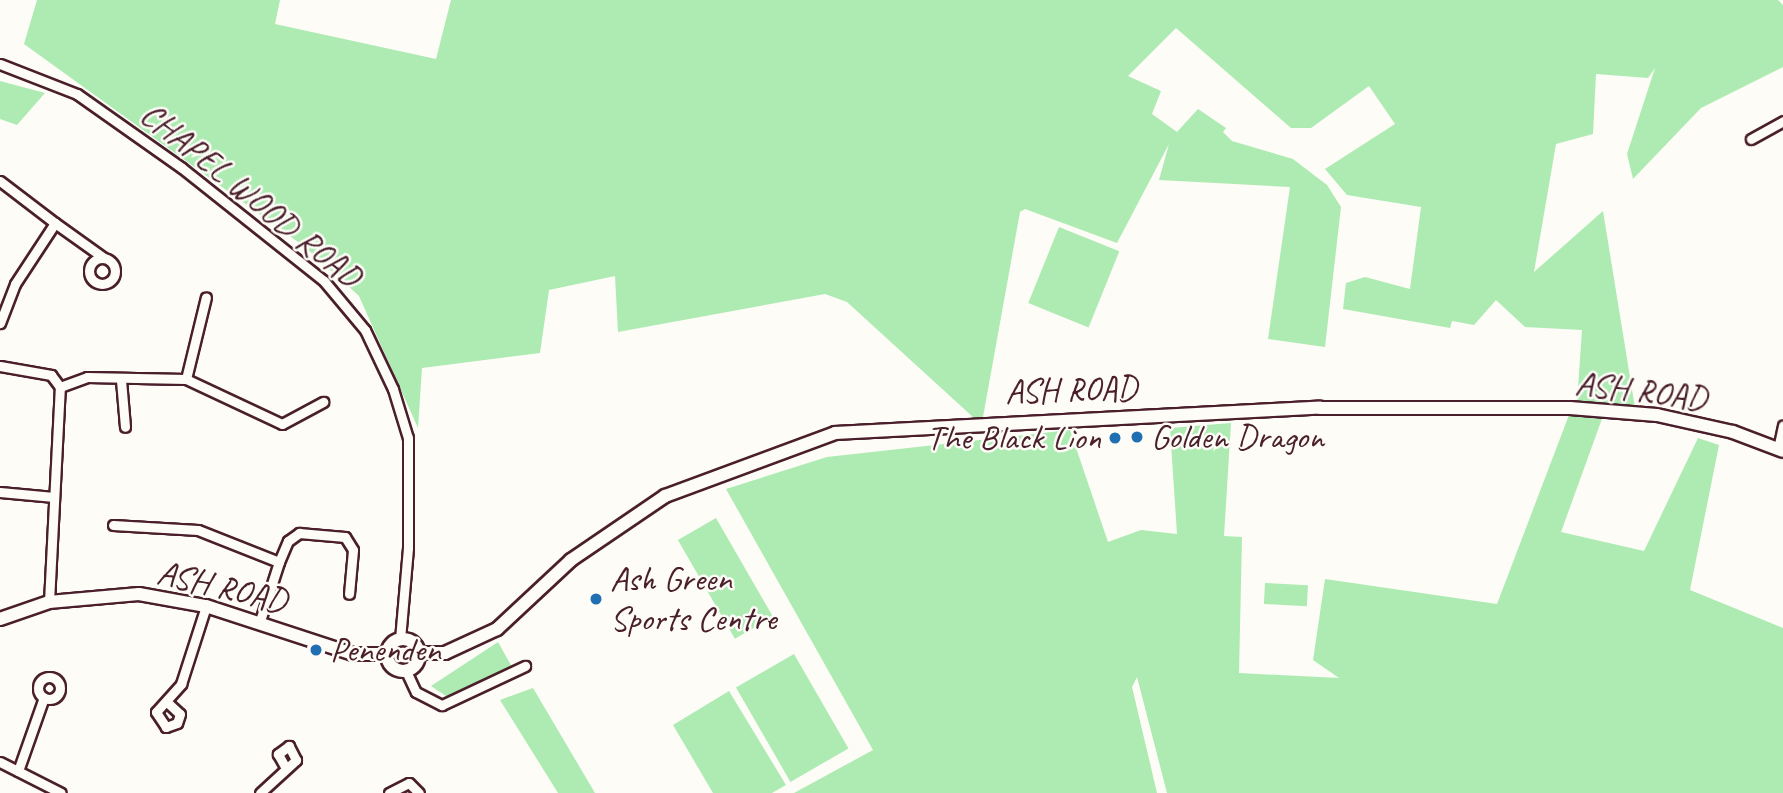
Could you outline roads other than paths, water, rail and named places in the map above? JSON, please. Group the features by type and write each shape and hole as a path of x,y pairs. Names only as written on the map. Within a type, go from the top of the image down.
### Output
{"street":[{"name":"CHAPEL WOOD ROAD","path":"0,64 77,94 172,161 324,281 365,330 389,379 408,438 411,494 400,640"},
{"path":"1751,139 1783,121"},
{"path":"0,181 103,258"},
{"path":"0,323 15,284 55,223"},
{"path":"186,379 206,297"},
{"path":"0,366 51,375 60,387 49,602"},
{"path":"60,387 87,377 121,380 186,379 282,424 323,402"},
{"path":"121,380 125,427"},
{"name":"ASH ROAD","path":"419,653 444,653 497,629 571,560 665,496 835,433 1320,408 1570,408 1657,415 1733,432 1780,450"},
{"path":"1780,450 1783,426"},
{"path":"0,492 54,497"},
{"path":"113,525 198,530 279,562"},
{"path":"260,621 288,541 299,533 345,537 353,550 349,594"},
{"name":"ASH ROAD","path":"0,620 49,602 138,594 206,606 260,621 353,654 388,654"},
{"path":"168,703 195,652 206,606"},
{"path":"406,671 416,665 419,653 412,642 400,640 388,654 393,667 406,671 416,692 442,705 525,666"},
{"path":"18,771 44,697"},
{"path":"0,762 61,793"},
{"path":"260,793 284,765"},
{"path":"389,793 409,783 419,793"}],"place":[{"name":"Golden Dragon","path":"1137,437"},
{"name":"The Black Lion","path":"1115,438"},
{"name":"Ash Green Sports Centre","path":"596,599"},
{"name":"Penenden","path":"316,650"}]}
